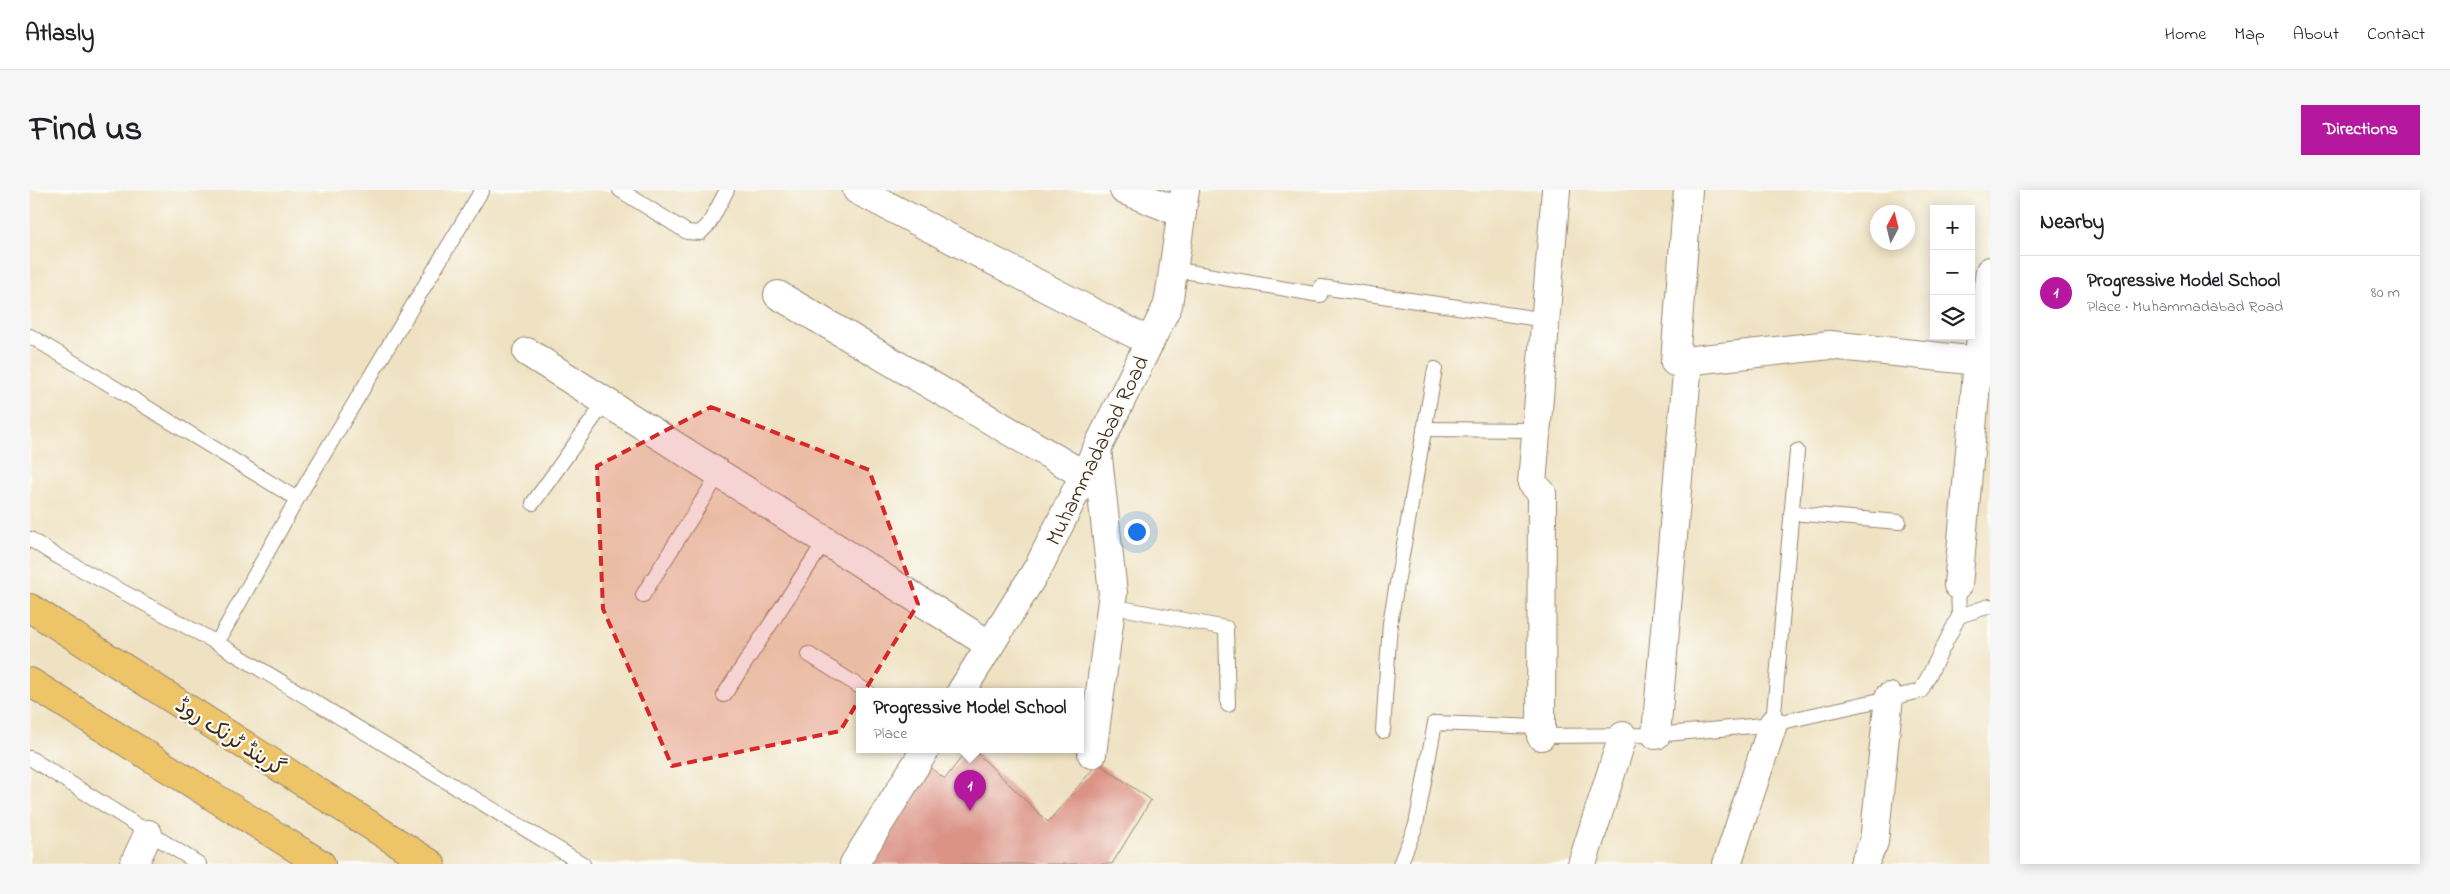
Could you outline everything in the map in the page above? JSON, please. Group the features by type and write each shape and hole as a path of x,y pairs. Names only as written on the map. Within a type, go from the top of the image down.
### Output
{"highway":[{"name":"گرینڈ ٹرنک روڈ","path":"30,608 432,864"},
{"path":"30,682 321,864"}],"street":[{"path":"857,190 1150,342"},
{"path":"1124,190 1183,201"},
{"path":"1541,732 1542,493 1532,483 1556,190"},
{"path":"1688,190 1676,362 1830,345 1983,347"},
{"name":"Muhammadabad Road","path":"963,688 1039,566 1168,305 1183,201"},
{"path":"1958,585 1990,271"},
{"path":"778,295 1084,475"},
{"path":"526,352 990,645"},
{"path":"1656,735 1688,361"},
{"path":"1092,754 1113,593 1097,449"},
{"path":"1864,864 1874,842 1888,697"},
{"path":"1727,864 1773,724"},
{"path":"1582,864 1623,736"},
{"path":"854,864 923,753"},
{"path":"134,864 148,834"}],"lane":[{"path":"217,644 297,499 482,190"},
{"path":"620,190 687,232 700,233 709,224 727,190"},
{"path":"1173,269 1320,295 1321,288 1546,320"},
{"path":"30,336 297,499"},
{"path":"1383,731 1390,623 1435,369"},
{"path":"533,503 605,402"},
{"path":"1424,429 1537,430"},
{"path":"1773,724 1797,451"},
{"path":"643,595 719,474"},
{"path":"1791,513 1899,522"},
{"path":"30,538 55,555 217,644 583,864"},
{"path":"724,695 825,541"},
{"path":"1400,864 1416,825 1436,723 1541,732 1623,736 1656,735 1773,724 1920,691 1959,616 1958,585"},
{"path":"1112,606 1226,628 1228,704"},
{"path":"1959,616 1990,606"},
{"path":"808,654 862,688"},
{"path":"30,758 148,834 199,864"}],"highlighted area":[{"path":"711,407 869,470 918,604 840,731 672,766 603,609 597,466"}],"building":[{"path":"965,753 977,753 1048,822 1098,763 1151,800 1112,864 869,864 931,768 945,779"}],"place":[{"name":"Progressive Model School","path":"970,811"}]}
